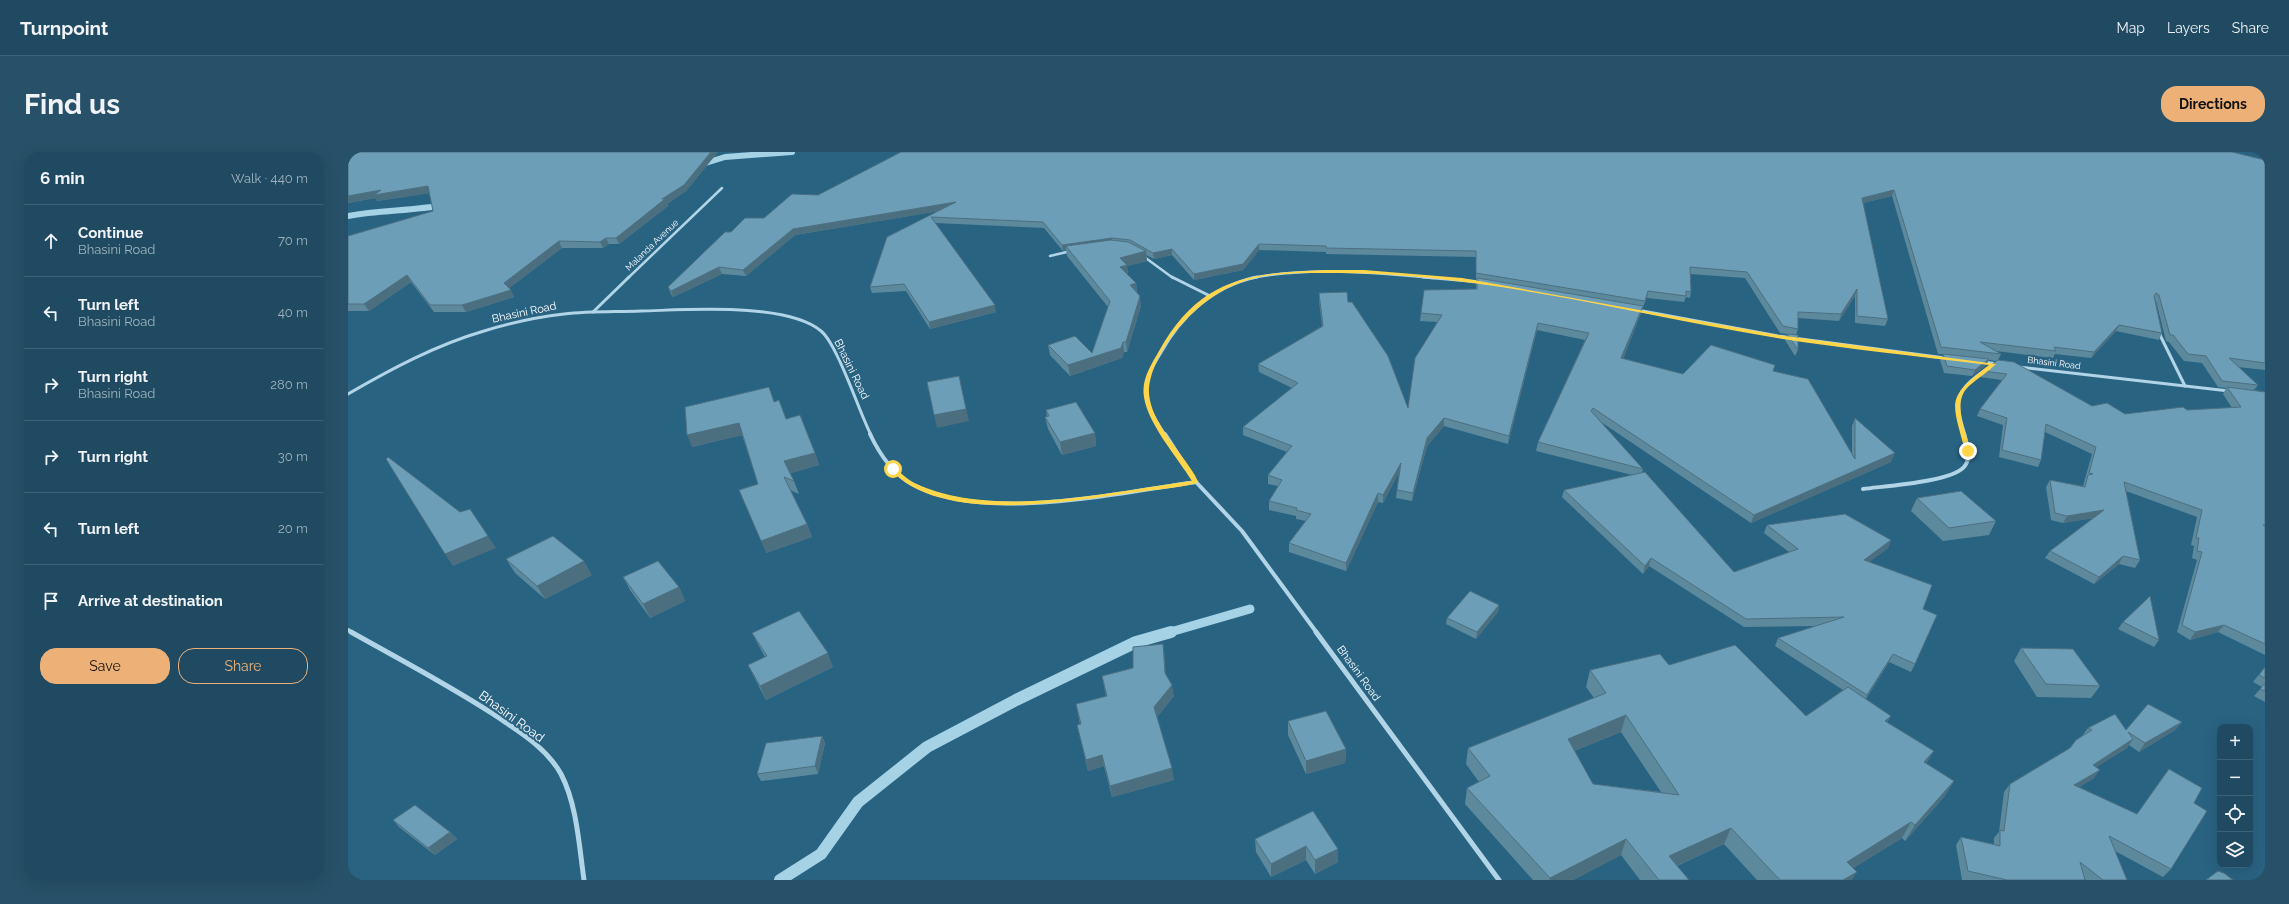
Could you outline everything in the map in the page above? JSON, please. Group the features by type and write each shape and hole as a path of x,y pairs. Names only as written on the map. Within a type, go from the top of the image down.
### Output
{"street":[{"name":"Malanda Avenue","path":"592,312 722,188"},
{"path":"1050,256 1080,250"},
{"path":"1142,255 1171,277 1210,296"},
{"name":"Bhasini Road","path":"1483,282 1364,272 1292,272 1252,277 1238,281 1210,296 1191,311 1172,332 1151,368 1147,383 1146,397 1155,420 1196,482 1242,531 1499,880"},
{"path":"1636,310 1786,338 1947,358"},
{"name":"Bhasini Road","path":"348,394 412,360 478,333 552,316 592,312 712,311 769,313 788,316 815,326 823,333 831,346 878,451 893,469 910,483 933,492 959,499 997,503 1029,503 1196,482"},
{"path":"2158,329 2160,336 2186,386"},
{"path":"1978,362 2001,364"},
{"path":"1862,489 1945,475 1964,468 1967,461 1968,451 1958,411 1958,401 1961,392 1966,385 1993,364"},
{"name":"Bhasini Road","path":"2016,366 2236,392"},
{"name":"Bhasini Road","path":"348,630 462,694 531,740 554,764 565,785 571,807 584,880"}],"building":[{"path":"348,152 711,152 684,185 662,199 665,199 616,238 606,238 600,242 559,241 504,283 511,290 462,305 430,305 407,275 364,304 348,304 348,236 433,211 428,186 374,195 381,190 348,196"},
{"path":"901,152 2232,152 2265,160 2265,363 2229,358 2258,385 2222,381 2206,356 2188,354 2173,335 2170,335 2159,295 2156,293 2154,296 2162,333 2119,325 2094,352 2054,347 2056,351 1980,342 2001,354 1941,347 1894,190 1862,198 1888,319 1857,316 1857,289 1841,314 1798,312 1798,329 1783,326 1747,272 1690,267 1691,292 1686,291 1686,296 1648,291 1645,301 1476,273 1476,251 1326,248 1326,246 1259,244 1243,264 1194,274 1172,249 1153,253 1130,240 1112,238 1062,245 1043,222 931,217 995,305 929,322 904,284 870,287 887,237 956,202 793,229 743,270 719,267 671,291 668,287 725,232 731,232 745,218 764,218 792,194 818,195"},
{"path":"1111,240 1128,242 1146,251 1120,258 1127,265 1120,267 1136,283 1130,285 1140,296 1126,342 1123,342 1121,348 1068,365 1048,345 1075,336 1092,353 1110,301 1066,246"},
{"path":"1477,278 1643,306 1621,358 1683,374 1711,345 1775,365 1773,371 1808,379 1855,459 1855,418 1895,453 1754,515 1593,408 1591,411 1643,469 1538,442 1589,333 1538,323 1509,436 1444,418 1427,438 1413,493 1397,490 1401,463 1383,495 1378,493 1346,563 1289,543 1311,514 1296,510 1297,508 1269,501 1282,480 1268,475 1292,446 1243,427 1298,383 1258,364 1323,326 1319,293 1347,292 1348,302 1352,302 1388,356 1408,408 1415,358 1442,315 1421,313 1424,290 1477,289"},
{"path":"1787,334 1798,335 1798,350"},
{"path":"1943,354 1989,359 1975,370 1947,366"},
{"path":"1998,360 2014,362 2092,406 2107,403 2125,414 2183,407 2187,410 2241,407 2227,387 2265,392 2265,525 2263,525 2265,526 2265,644 2224,625 2195,632 2182,625 2202,552 2197,551 2199,538 2196,538 2202,510 2124,482 2140,560 2123,556 2099,577 2050,551 2104,510 2067,516 2055,513 2050,480 2085,487 2088,475 2093,474 2089,473 2096,447 2046,424 2041,460 2002,450 2007,418 1980,409 2007,374 1983,371"},
{"path":"959,376 966,409 934,415 927,382"},
{"path":"769,387 774,402 779,400 786,419 800,415 815,453 784,461 794,481 784,477 807,524 761,541 739,490 758,484 739,423 687,435 685,407"},
{"path":"1076,402 1095,433 1060,442 1045,417 1049,416 1046,410"},
{"path":"388,457 460,512 470,509 488,536 445,554 386,459"},
{"path":"1645,472 1734,572 1798,549 1767,525 1845,514 1891,540 1864,560 1932,585 1923,609 1937,615 1915,664 1893,654 1867,695 1778,638 1844,617 1746,619 1651,558 1645,566 1564,490"},
{"path":"1961,491 1996,521 1949,528 1917,498"},
{"path":"553,536 584,561 537,586 506,559"},
{"path":"658,561 679,587 643,604 623,577"},
{"path":"1470,591 1499,605 1477,632 1447,618"},
{"path":"2150,596 2159,640 2123,622"},
{"path":"799,611 828,653 760,686 748,665 767,656 752,633"},
{"path":"1163,644 1165,673 1172,685 1154,707 1172,768 1110,786 1102,755 1086,760 1077,725 1081,724 1076,704 1107,696 1102,676 1133,668 1133,647"},
{"path":"1735,645 1806,716 1848,687 1891,716 1885,721 1934,751 1924,762 1954,781 1915,825 1911,822 1847,862 1857,872 1843,880 1780,880 1731,828 1669,856 1689,880 1659,880 1626,839 1550,878 1467,788 1490,776 1468,748 1606,693 1590,670 1660,654 1669,665","holes":["1626,715 1679,795 1593,784 1568,739"]},
{"path":"2021,648 2073,649 2100,686 2046,684"},
{"path":"2265,667 2265,678 2259,675"},
{"path":"2265,683 2265,691 2260,689"},
{"path":"2148,704 2182,722 2145,743 2128,732 2133,739 2093,765 2100,770 2074,785 2137,814 2169,769 2202,788 2194,803 2207,811 2171,869 2109,836 2127,880 2103,880 2080,862 2085,880 2007,880 1968,871 1961,837 2000,846 2000,830 2004,831 2010,784 2070,748 2076,740 2092,730 2088,728 2115,714 2126,730"},
{"path":"1326,711 1346,749 1306,761 1288,721"},
{"path":"822,736 815,766 757,774 766,743"},
{"path":"415,805 450,832 428,848 393,820"},
{"path":"1313,811 1338,849 1315,860 1306,846 1271,864 1255,839"},
{"path":"2218,871 2224,873 2233,880 2206,880"},
{"path":"348,875 353,880 348,880"}],"waterway":[{"path":"699,165 725,157 792,152"},
{"path":"348,216 444,205"},
{"path":"1167,633 1250,609"},
{"path":"780,880 821,854 858,802 927,747 1016,700 1136,642 1171,632"}],"route":[{"path":"893,469 910,483 933,492 959,499 997,503 1029,503 1070,499 1196,482 1155,420 1146,397 1147,383 1151,368 1172,332 1191,311 1210,296 1238,281 1272,274 1326,271 1364,272 1462,279 1498,284 1778,336 1993,364 1966,385 1961,392 1958,401 1958,411 1968,451"}]}
